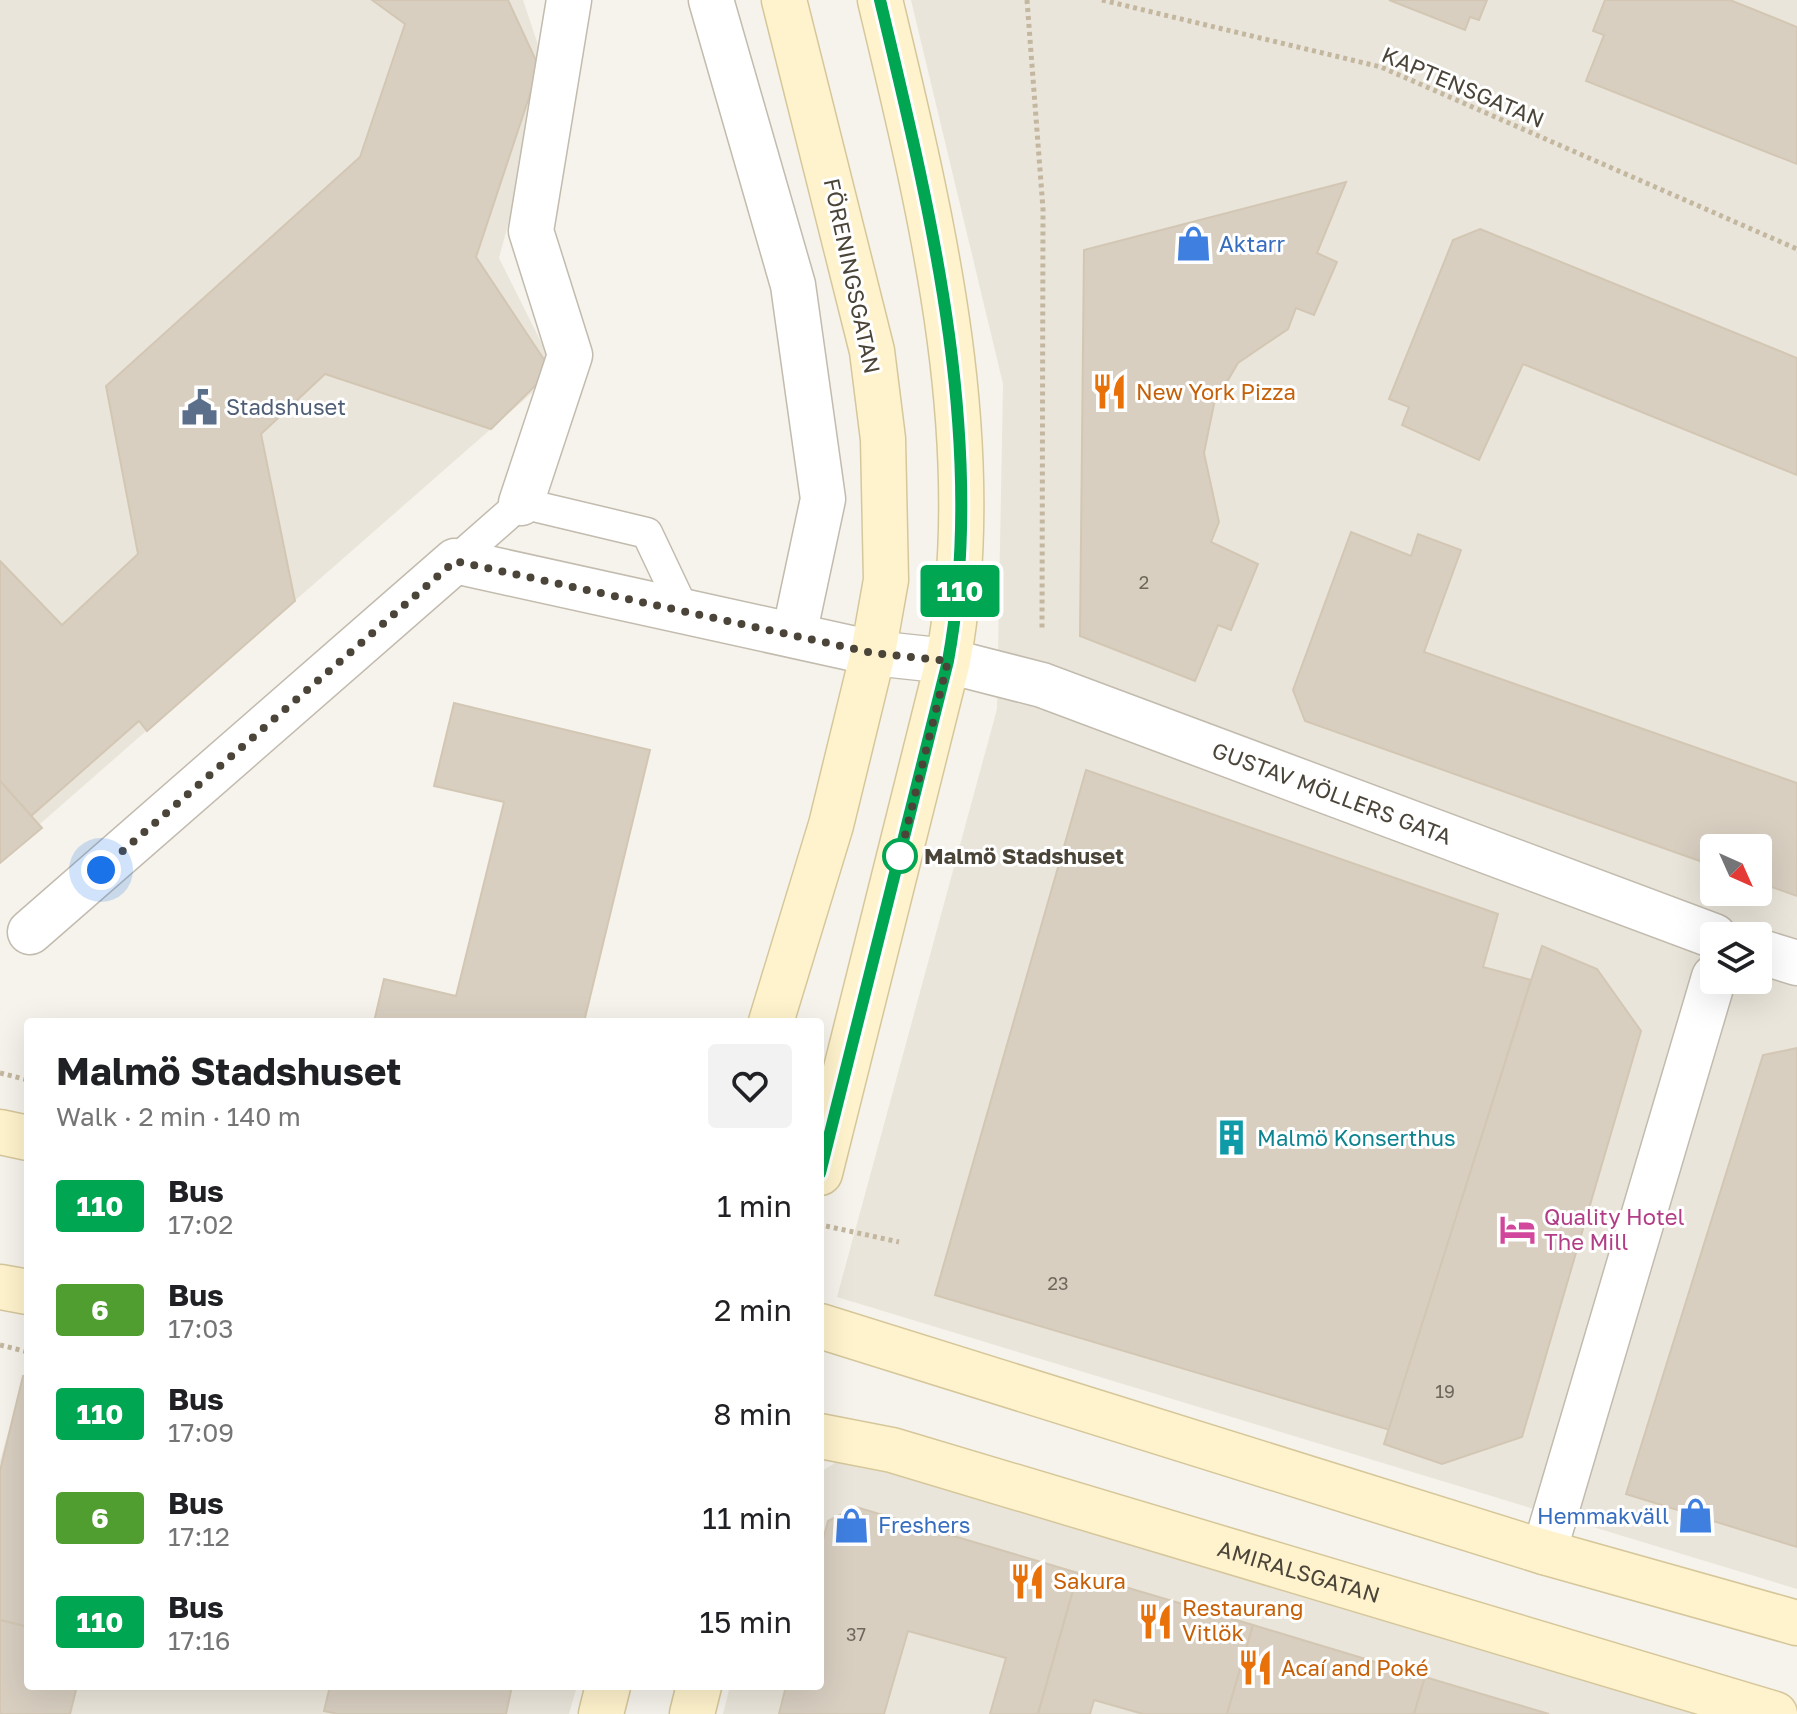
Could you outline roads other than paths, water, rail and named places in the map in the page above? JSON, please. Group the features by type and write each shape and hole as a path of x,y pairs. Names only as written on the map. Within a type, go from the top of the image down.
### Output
{"street":[{"path":"521,503 570,355 531,231 569,0"},
{"path":"711,0 793,285 823,499 794,635"},
{"name":"FÖRENINGSGATAN","path":"772,1018 831,825 873,653 886,580 883,439 872,351 784,0"},
{"path":"824,1157 948,661 960,596 960,464 948,334 914,142 880,0"},
{"path":"30,932 455,561"},
{"name":"GUSTAV MÖLLERS GATA","path":"455,561 873,653 948,661 1042,685 1700,931"},
{"path":"1772,955 1797,963"},
{"path":"1544,1552 1709,994"},
{"path":"0,1132 24,1137"},
{"path":"0,1287 24,1291"},
{"path":"824,1327 1544,1552 1797,1623"},
{"name":"AMIRALSGATAN","path":"824,1437 907,1455 1775,1714"},
{"path":"601,1714 607,1690"},
{"path":"692,1714 698,1690"}],"lane":[{"path":"455,561 521,503 647,533 684,611"}],"place":[{"name":"Aktarr","path":"1193,244"},
{"name":"New York Pizza","path":"1110,392"},
{"name":"Stadshuset","path":"200,407"},
{"name":"Malmö Stadshuset","path":"900,856"},
{"name":"Malmö Konserthus","path":"1231,1138"},
{"name":"Quality Hotel The Mill","path":"1518,1230"},
{"name":"Hemmakväll","path":"1695,1516"},
{"name":"Freshers","path":"852,1525"},
{"name":"Sakura","path":"1027,1581"},
{"name":"Restaurang Vitlök","path":"1156,1621"},
{"name":"Acaí and Poké","path":"1255,1668"}]}
